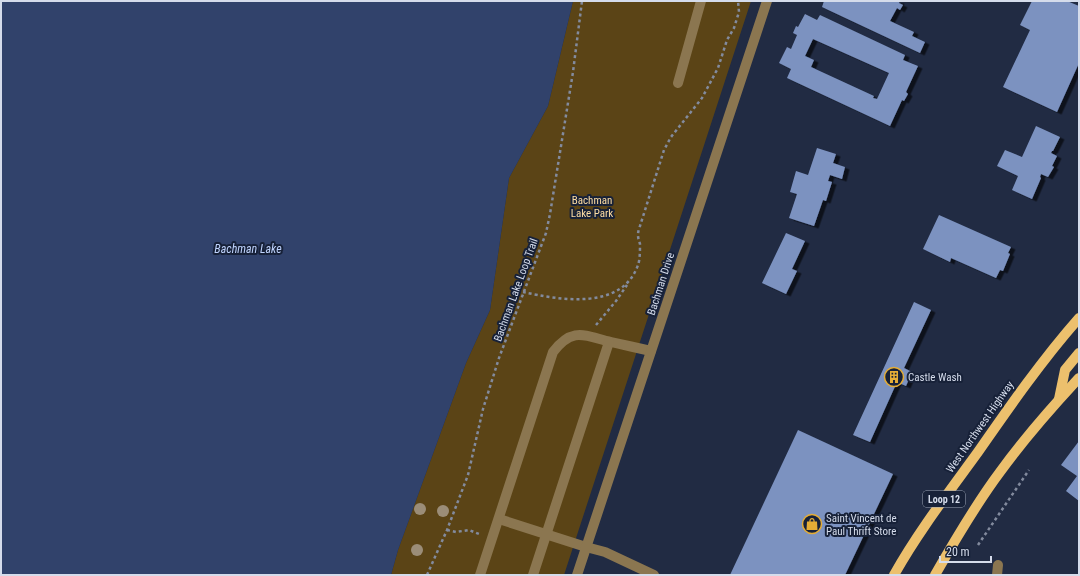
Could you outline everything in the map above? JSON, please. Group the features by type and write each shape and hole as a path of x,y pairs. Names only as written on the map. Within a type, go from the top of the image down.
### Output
{"main road":[{"name":"West Northwest Highway","path":"894,575 944,500 1022,389 1059,340 1079,318"},
{"path":"1058,401 1066,370 1079,353"},
{"name":"Loop 12","path":"935,575 960,532 1000,471 1079,378"}],"street":[{"path":"678,83 701,1"},
{"name":"Bachman Drive","path":"577,575 767,1"},
{"path":"480,575 553,352 559,344 567,338 586,334 609,342 651,351"},
{"path":"533,575 609,342"},
{"path":"499,519 604,552 654,575"}],"path":[{"name":"Bachman Lake Loop Trail","path":"427,575 447,530 468,475 483,409 499,358 546,233 573,72 582,1"},
{"path":"586,334 616,301 638,265 640,245 638,235 640,226 664,150 671,138 702,98 718,68 727,40 734,28 740,12 738,1"},
{"path":"523,292 559,298 589,299 605,296 628,283"},
{"path":"978,545 1029,470"},
{"path":"447,530 456,532 469,530 493,538"}],"green space":[{"name":"Bachman Lake Park","path":"573,1 751,1 564,575 391,575 398,550 466,363 490,310 509,178 548,106"}],"water":[{"name":"Bachman Lake","path":"1,1 573,1 548,106 509,178 490,310 466,363 398,550 391,575 1,575"}],"building":[{"path":"824,1 900,1 899,3 903,5 900,10 897,8 890,21 914,32 912,36 925,42 920,53 822,7"},
{"path":"1032,1 1067,1 1079,6 1079,63 1057,112 1003,87 1030,30 1020,25"},
{"path":"805,14 817,20 820,15 905,55 903,60 918,66 906,92 908,94 904,101 902,100 890,126 787,78 791,69 779,63 787,47 791,49 797,35 793,33 796,26 798,27","holes":["813,39 889,73 877,99 873,98 874,96 811,67 814,60 805,56"]},
{"path":"1036,126 1060,137 1051,153 1057,156 1052,166 1054,167 1048,177 1041,174 1041,178 1032,199 1012,190 1018,176 997,166 1005,150 1022,157"},
{"path":"817,148 836,154 833,163 845,167 842,179 830,175 828,181 832,182 826,201 823,200 814,226 789,218 797,194 790,192 796,171 808,175"},
{"path":"939,215 1011,247 1008,253 1010,254 1003,271 1000,270 996,278 951,258 950,262 923,249"},
{"path":"786,233 805,241 792,269 797,271 786,294 762,283"},
{"name":"Castle Wash","path":"914,302 931,310 904,368 912,372 906,386 897,382 870,442 853,435"},
{"name":"Saint Vincent de Paul Thrift Store","path":"798,430 893,474 845,575 730,575"},
{"path":"1079,441 1079,501 1066,491 1077,476 1061,465"}],"place":[{"name":"Castle Wash","path":"894,377"},
{"name":"Saint Vincent de Paul Thrift Store","path":"812,524"}]}
